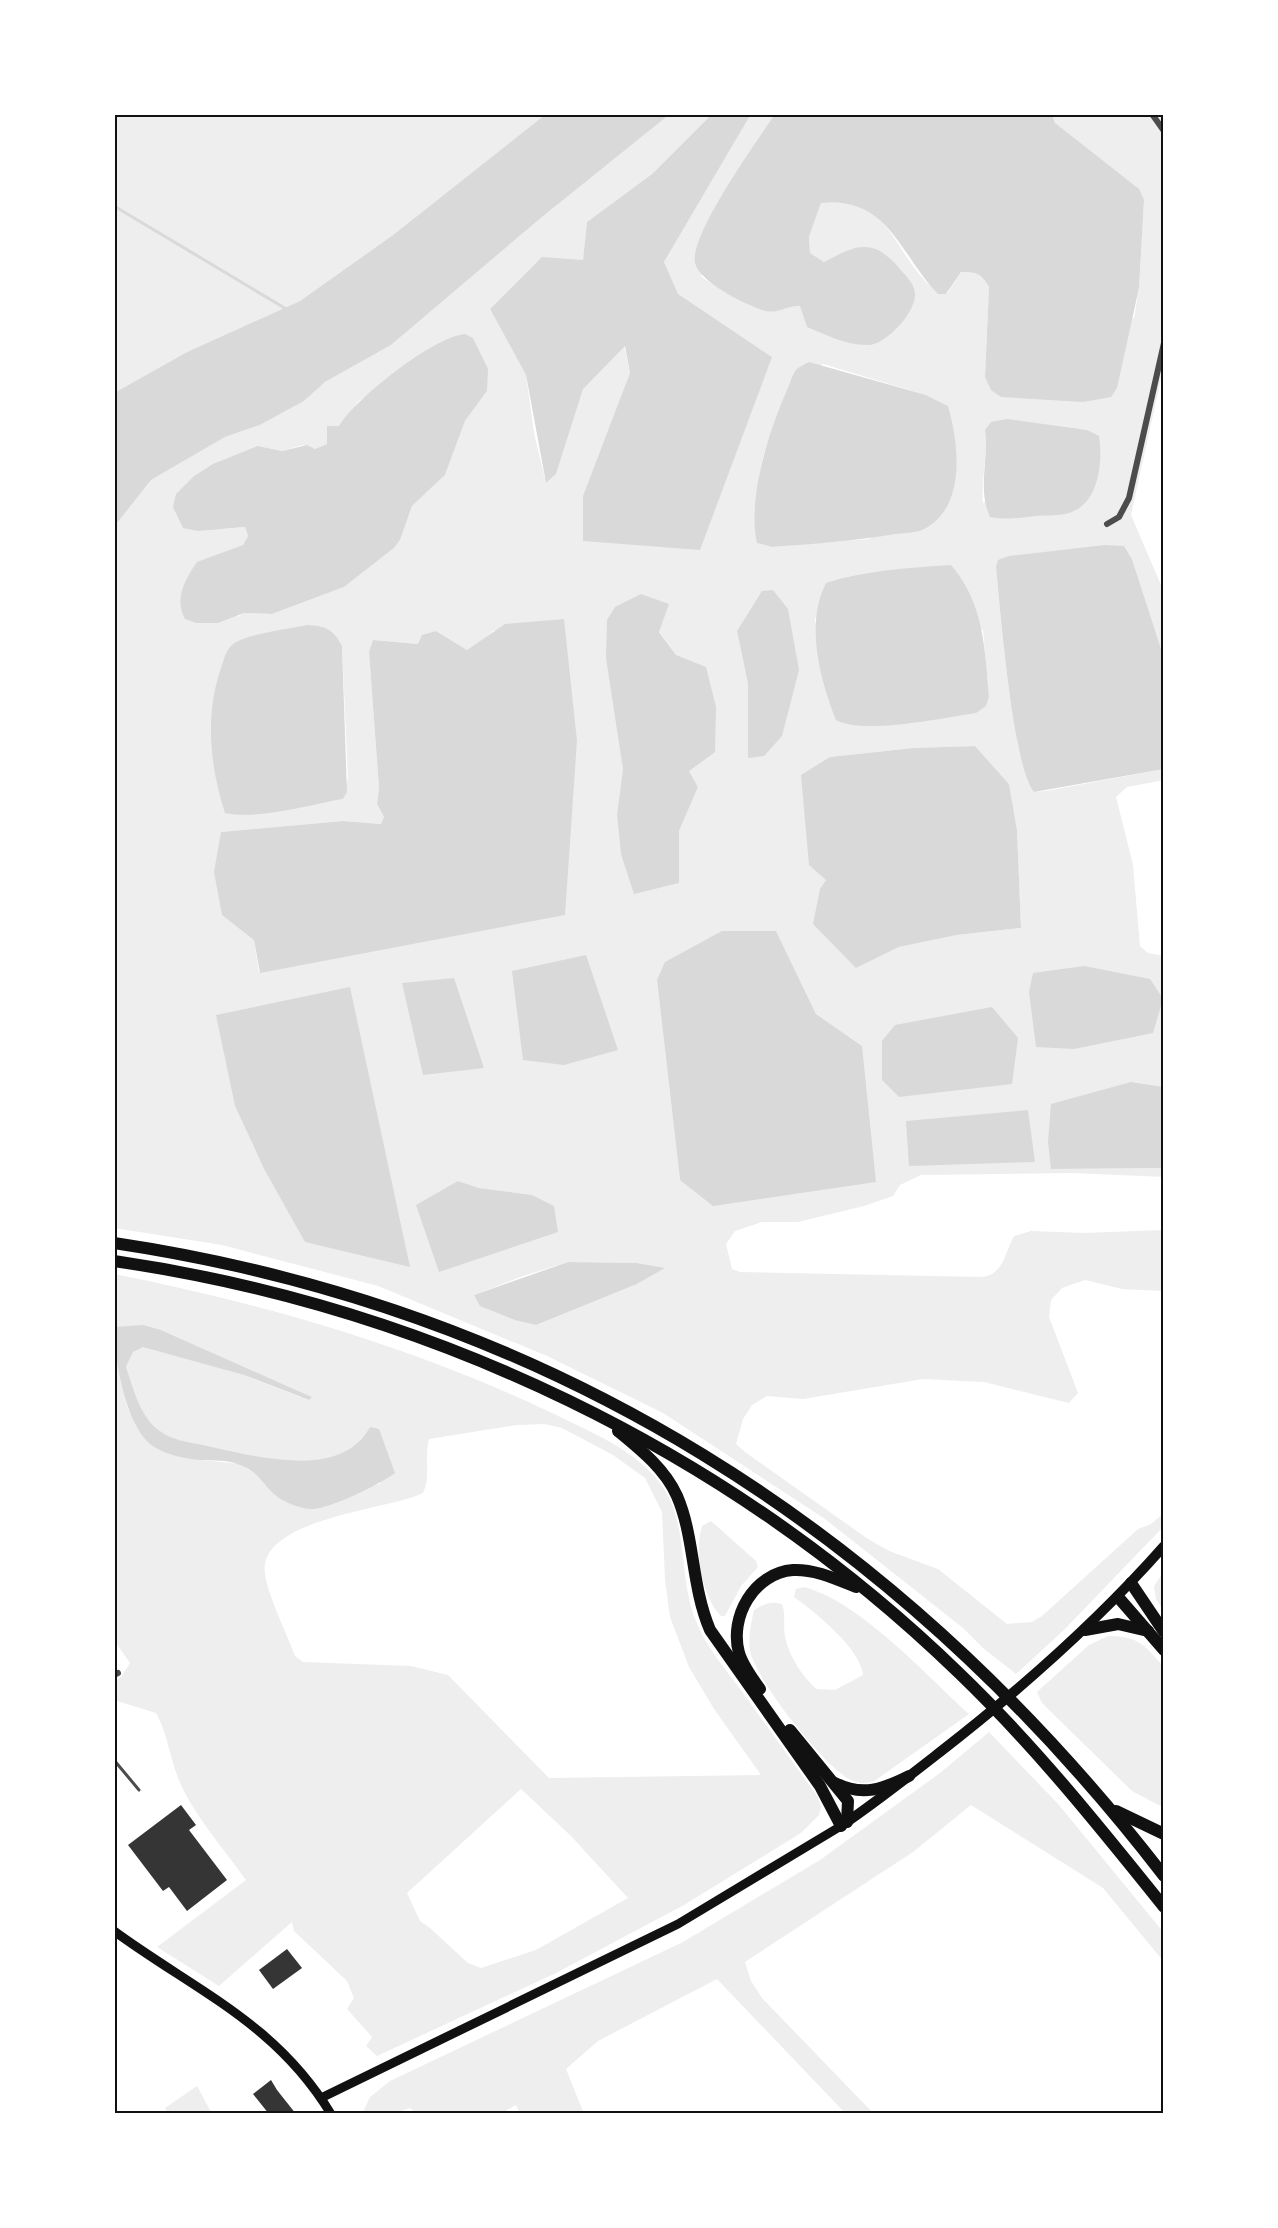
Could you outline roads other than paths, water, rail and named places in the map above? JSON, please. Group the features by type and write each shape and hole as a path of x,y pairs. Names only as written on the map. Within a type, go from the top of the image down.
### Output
{"highway":[{"path":"114,1243 277,1275 392,1310 477,1341 628,1411 750,1483 880,1579 973,1660 1045,1735 1109,1808 1164,1876"},
{"path":"114,1261 239,1284 299,1298 359,1316 470,1356 599,1415 693,1467 740,1498 868,1591 957,1671 1014,1728 1092,1817 1164,1907"},
{"path":"599,1415 649,1458 676,1494 684,1514 700,1605 710,1629 844,1824"},
{"path":"844,1824 848,1801 792,1733 749,1673 740,1653 738,1627 741,1611 755,1589 772,1576 786,1571 813,1572 868,1591"},
{"path":"1131,1583 1164,1632"},
{"path":"1118,1597 1164,1650"},
{"path":"1085,1630 1118,1624 1149,1632"},
{"path":"835,1783 856,1791 869,1792 884,1788 909,1776"},
{"path":"1109,1808 1164,1833"}],"main road":[{"path":"321,2098 678,1924 844,1824 970,1729 1036,1673 1085,1630 1164,1546"},
{"path":"114,1931 254,2026 286,2055 331,2114"}],"street":[{"path":"1152,114 1164,131"},
{"path":"1107,524 1119,517 1126,509 1164,343"}],"lane":[{"path":"114,1760 139,1790"}],"waterway":[{"path":"114,206 288,310"}]}
